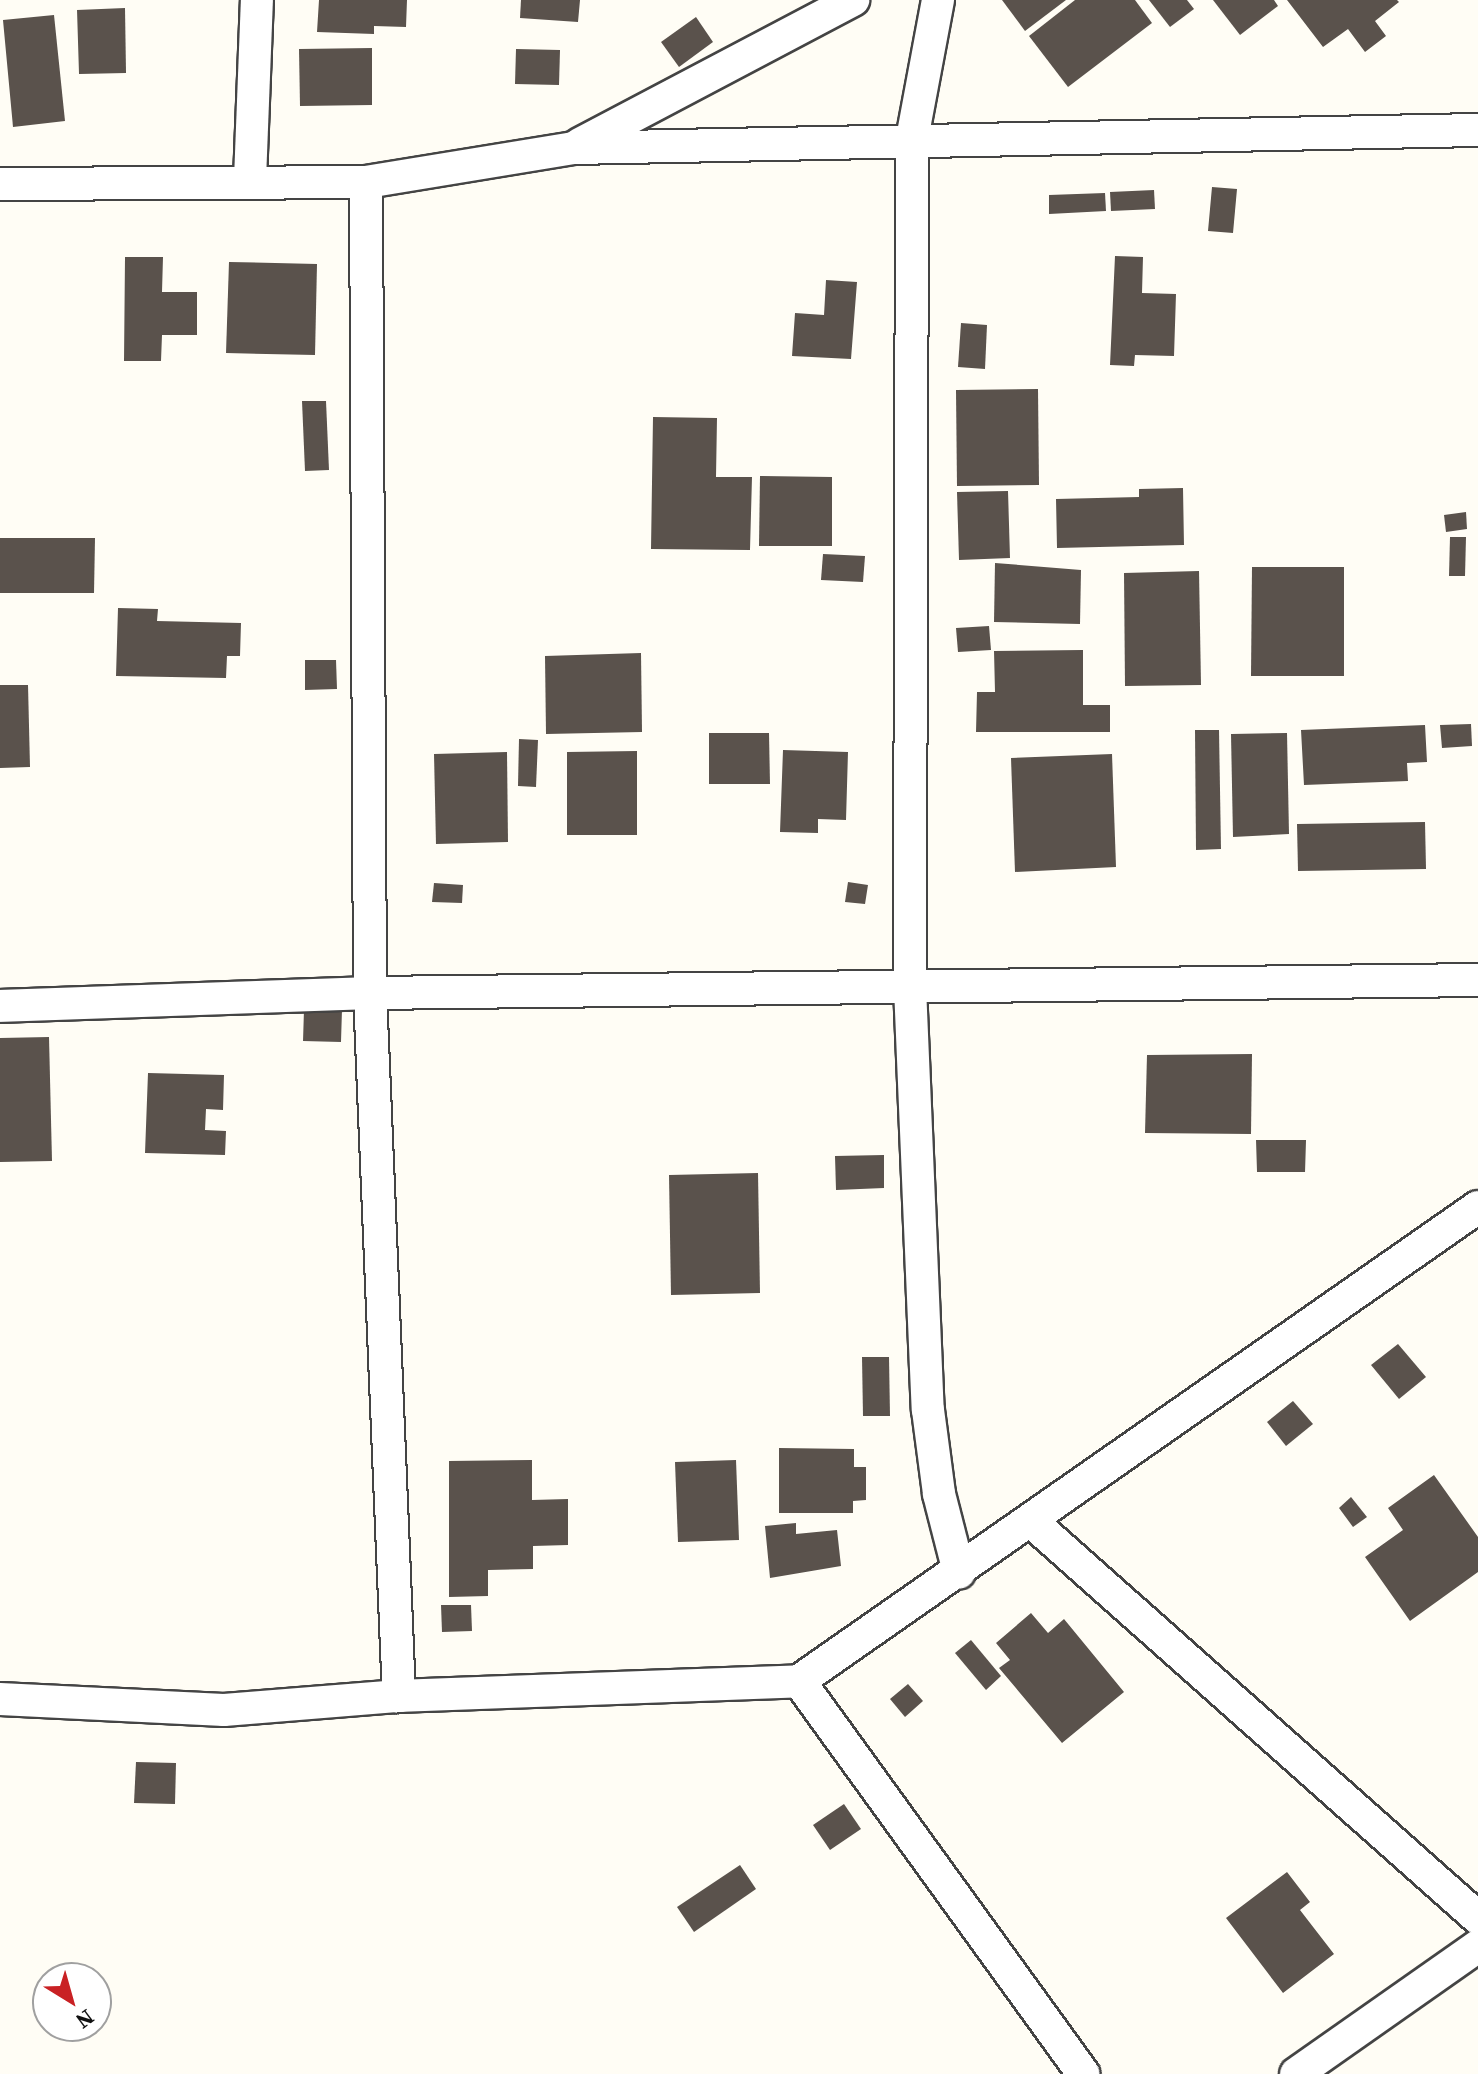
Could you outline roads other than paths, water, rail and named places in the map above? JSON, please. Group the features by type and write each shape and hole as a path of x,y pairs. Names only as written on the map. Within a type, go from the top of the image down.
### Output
{"street":[{"path":"250,180 257,0"},
{"path":"573,148 853,0"},
{"path":"938,0 912,139 910,987 928,1410 939,1494 959,1572"},
{"path":"0,184 250,180 366,182 573,148 1478,130"},
{"path":"366,182 370,993 399,1696"},
{"path":"0,1006 370,993 1478,980"},
{"path":"0,1699 224,1710 399,1696 799,1681 1032,1522 1478,1207"},
{"path":"1032,1522 1478,1918"},
{"path":"799,1681 1084,2074"},
{"path":"1296,2074 1478,1946"}]}
